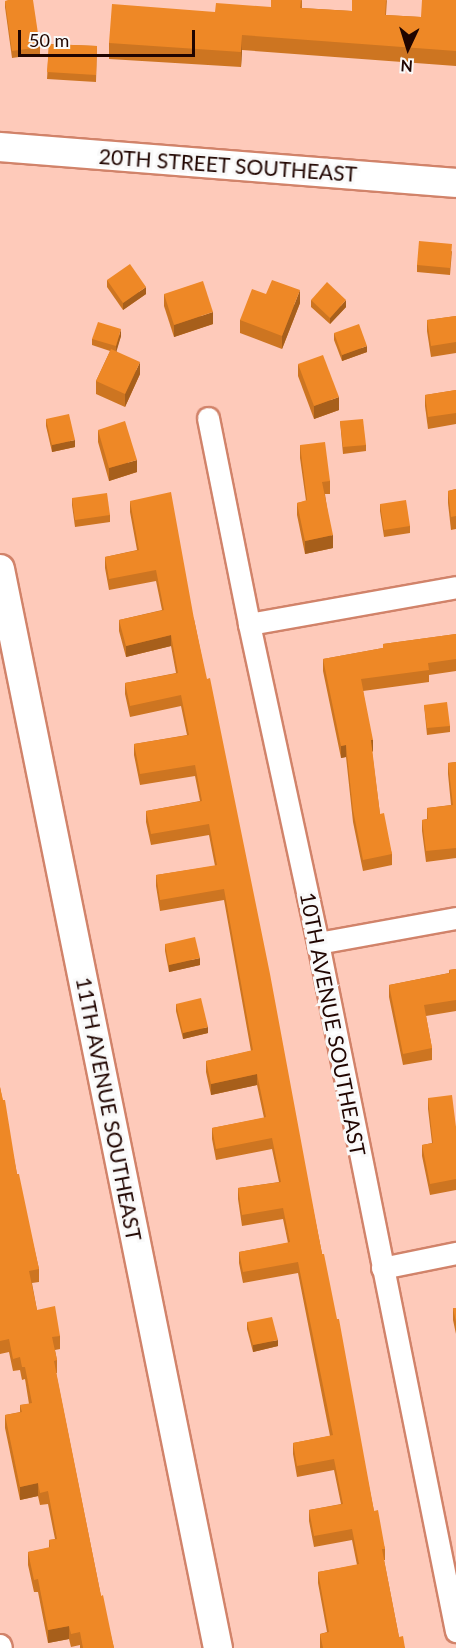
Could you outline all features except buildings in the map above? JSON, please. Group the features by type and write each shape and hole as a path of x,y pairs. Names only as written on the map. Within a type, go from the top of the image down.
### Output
{"main road":[{"name":"20TH STREET SOUTHEAST","path":"0,147 456,183"},
{"name":"11TH AVENUE SOUTHEAST","path":"0,569 218,1648"}],"street":[{"name":"10TH AVENUE SOUTHEAST","path":"208,418 249,624 318,943 382,1268 452,1589 456,1631"},
{"path":"249,624 456,587"},
{"path":"318,943 456,918"},
{"path":"382,1268 456,1253"}]}
